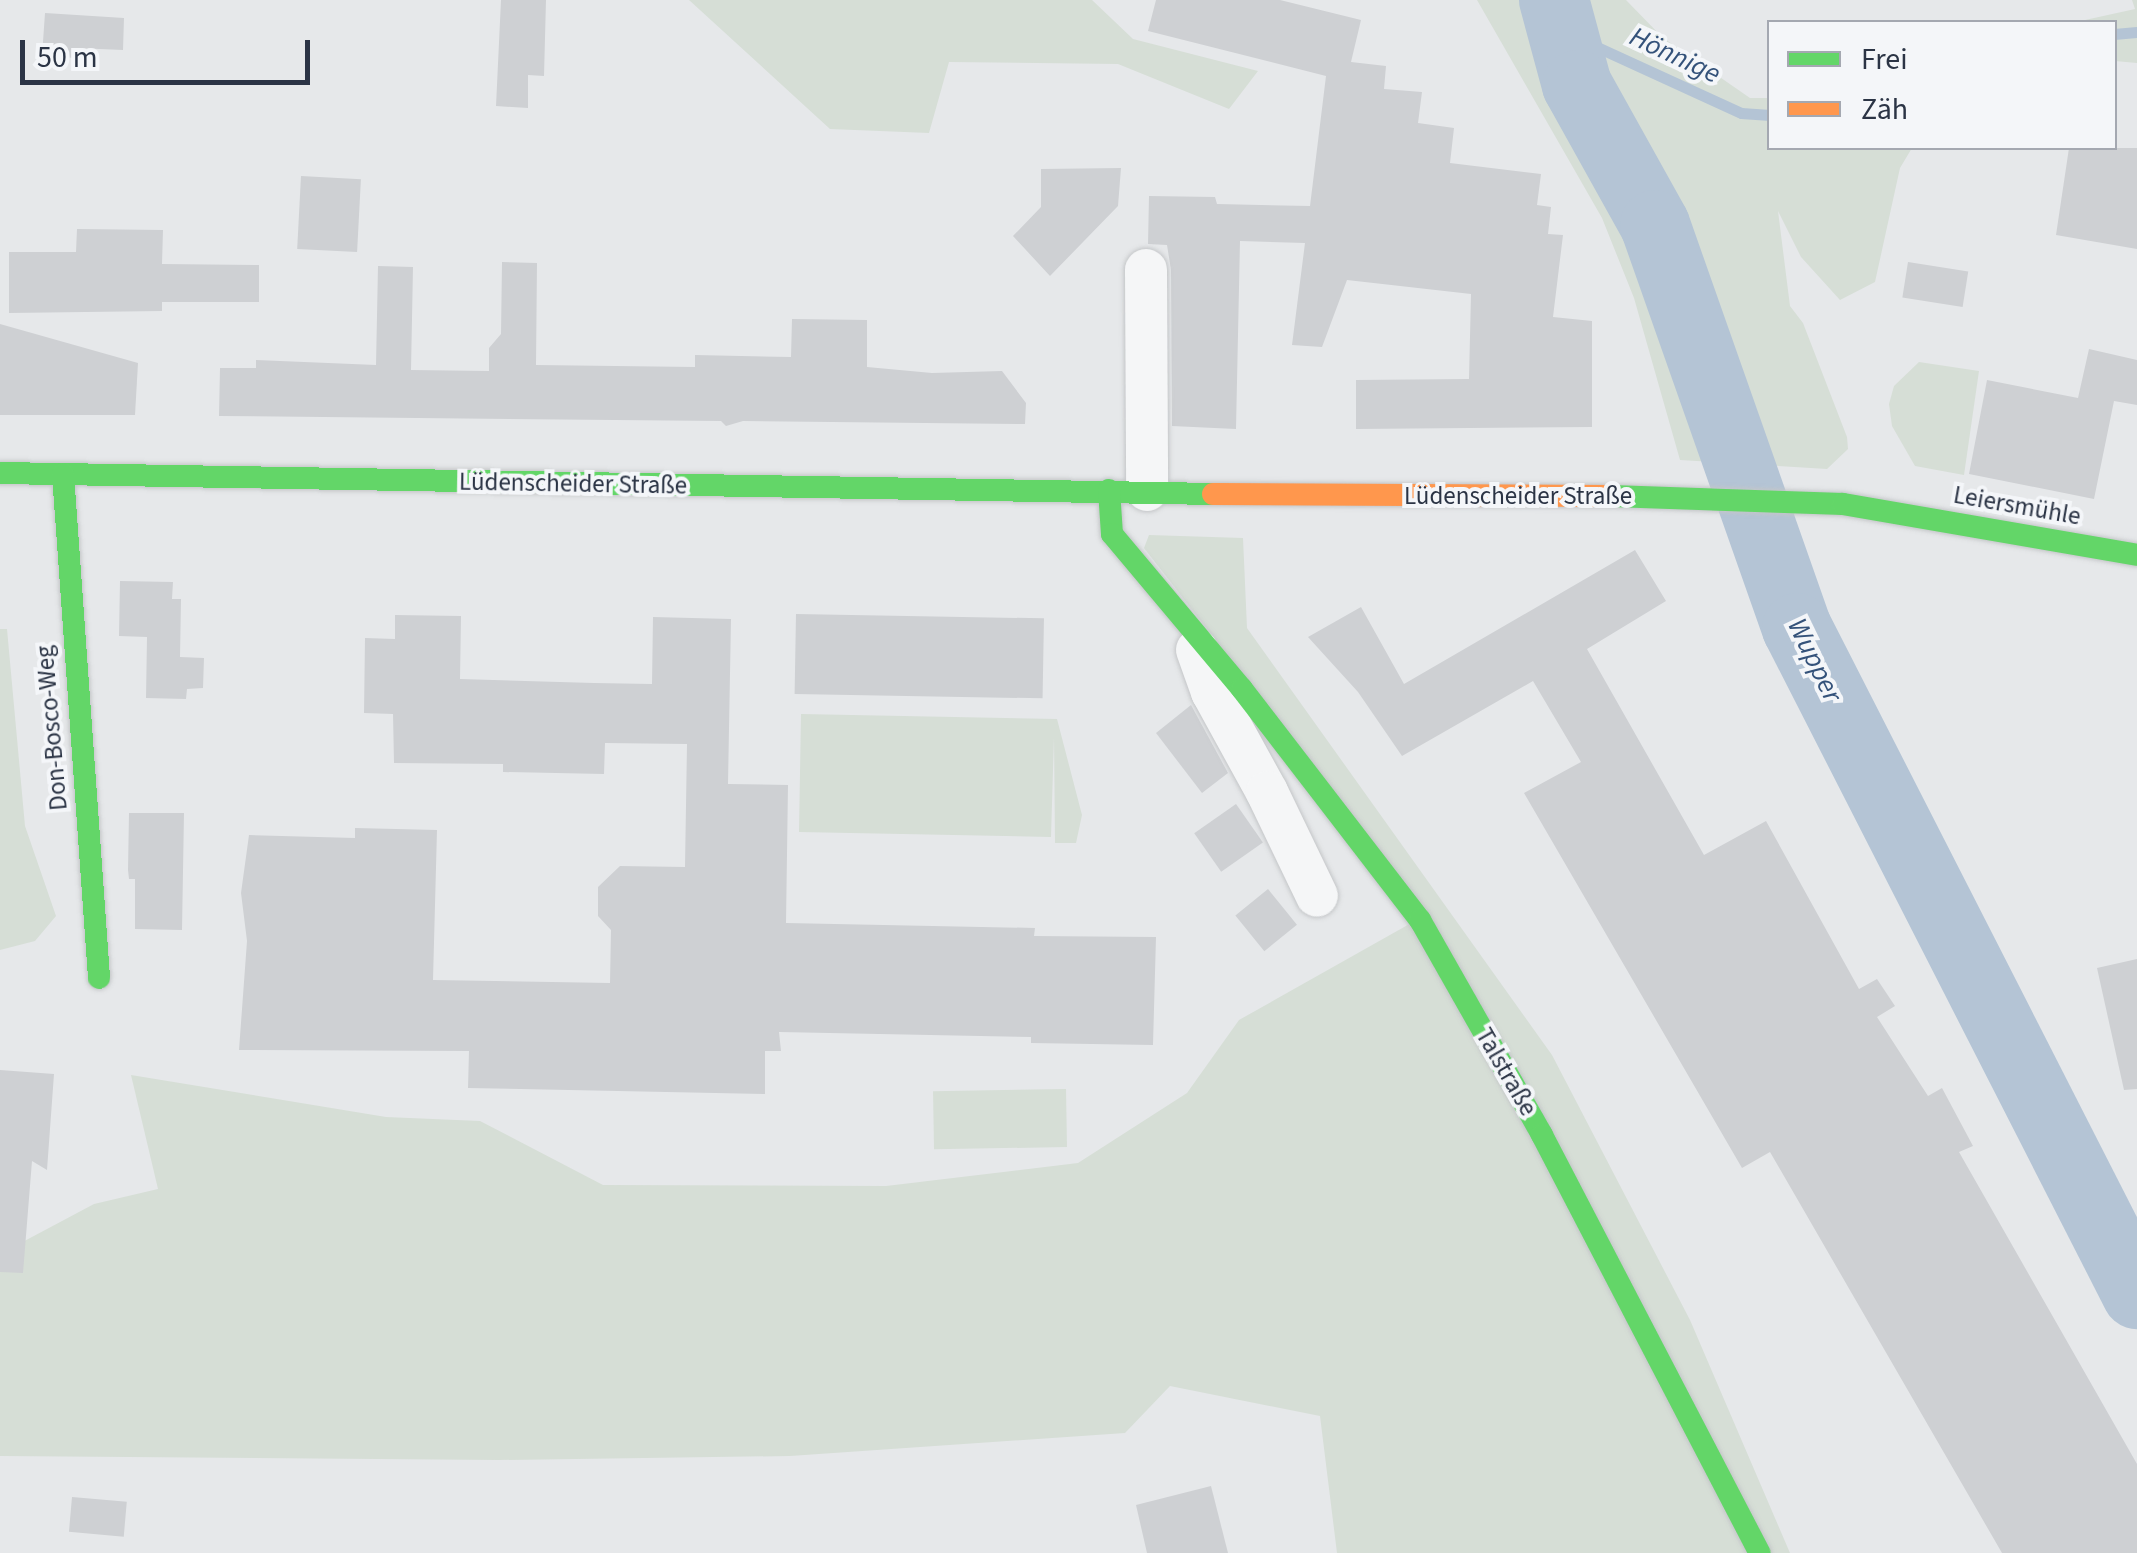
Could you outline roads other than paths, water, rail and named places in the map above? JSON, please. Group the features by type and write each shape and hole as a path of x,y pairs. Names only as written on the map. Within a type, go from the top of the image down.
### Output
{"main road":[{"name":"Lüdenscheider Straße","path":"0,473 1385,497 1690,495 1843,504 1888,512"},
{"name":"Don-Bosco-Weg","path":"63,474 98,978"},
{"name":"Talstraße","path":"1128,490 1112,534 1242,688 1420,920 1542,1136 1760,1553"},
{"name":"Leiersmühle","path":"1888,512 2137,554"}],"street":[{"path":"1128,490 1146,270"},
{"name":"Talstraße","path":"1190,630 1212,692 1267,792 1317,896"}],"waterway":[{"name":"Wupper","path":"1554,0 1577,85 1655,225 1797,628 2137,1294"},
{"name":"Hönnige","path":"1562,31 1741,113 1767,115"},
{"name":"Hönnige","path":"2117,34 2137,32"}]}
